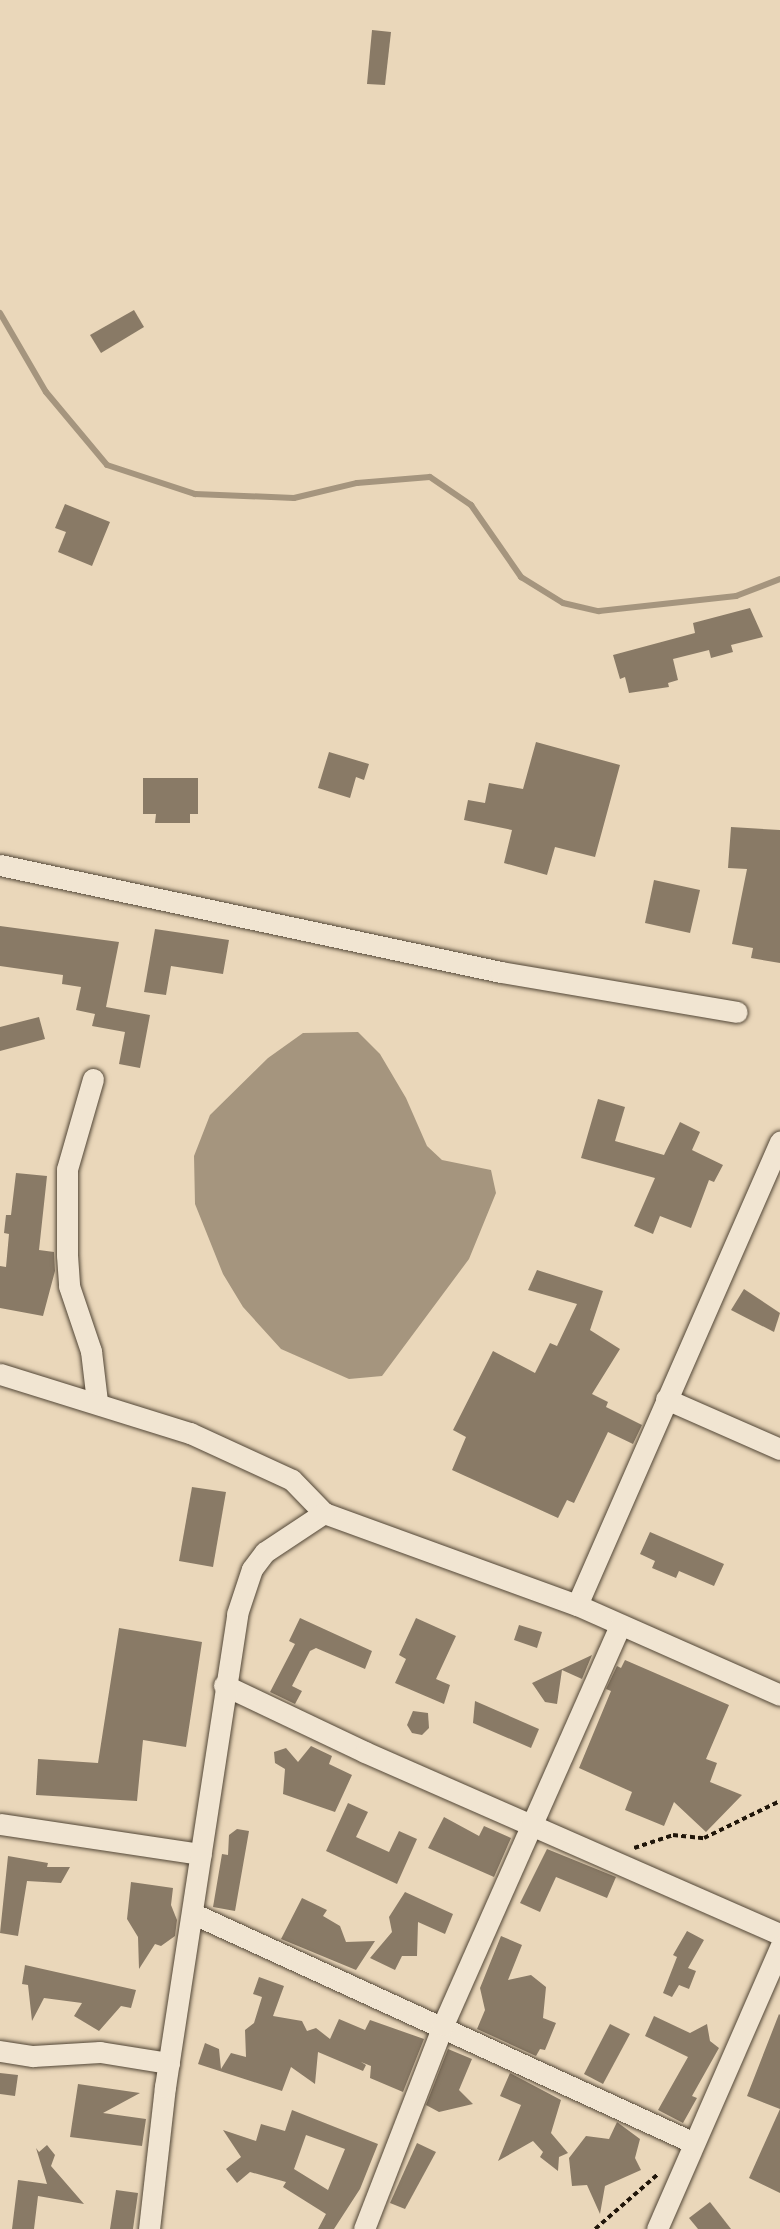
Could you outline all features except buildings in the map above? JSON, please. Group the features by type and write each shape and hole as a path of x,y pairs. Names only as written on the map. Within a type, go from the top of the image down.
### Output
{"street":[{"path":"0,865 501,972 737,1012"},
{"path":"93,1079 73,1137 67,1169 67,1255 69,1286 91,1351 97,1401"},
{"path":"577,1605 780,1142"},
{"path":"0,1374 97,1401 256,1460 292,1480 324,1513 577,1605 780,1695"},
{"path":"666,1399 780,1449"},
{"path":"149,2229 169,2063 194,1914 224,1685 237,1614 252,1569 265,1552 324,1513"},
{"path":"363,2229 443,2025 620,1626"},
{"path":"224,1685 365,1752 533,1822 780,1934"},
{"path":"0,1824 201,1854"},
{"path":"194,1914 443,2025 694,2143"},
{"path":"657,2229 780,1947"},
{"path":"0,2051 33,2056 100,2052 169,2063"}],"path":[{"path":"609,1856 673,1835 704,1838 780,1801"},
{"path":"595,2229 665,2168"}],"shaded area":[{"path":"358,1032 380,1054 406,1098 427,1146 442,1160 491,1170 496,1193 469,1259 382,1376 349,1379 281,1349 243,1307 223,1274 195,1204 194,1156 210,1115 268,1058 303,1033"}],"waterway":[{"path":"0,313 46,392 107,465 195,494 294,498 357,483 430,477 471,505 521,577 563,603 599,611 736,596 780,579"}]}
